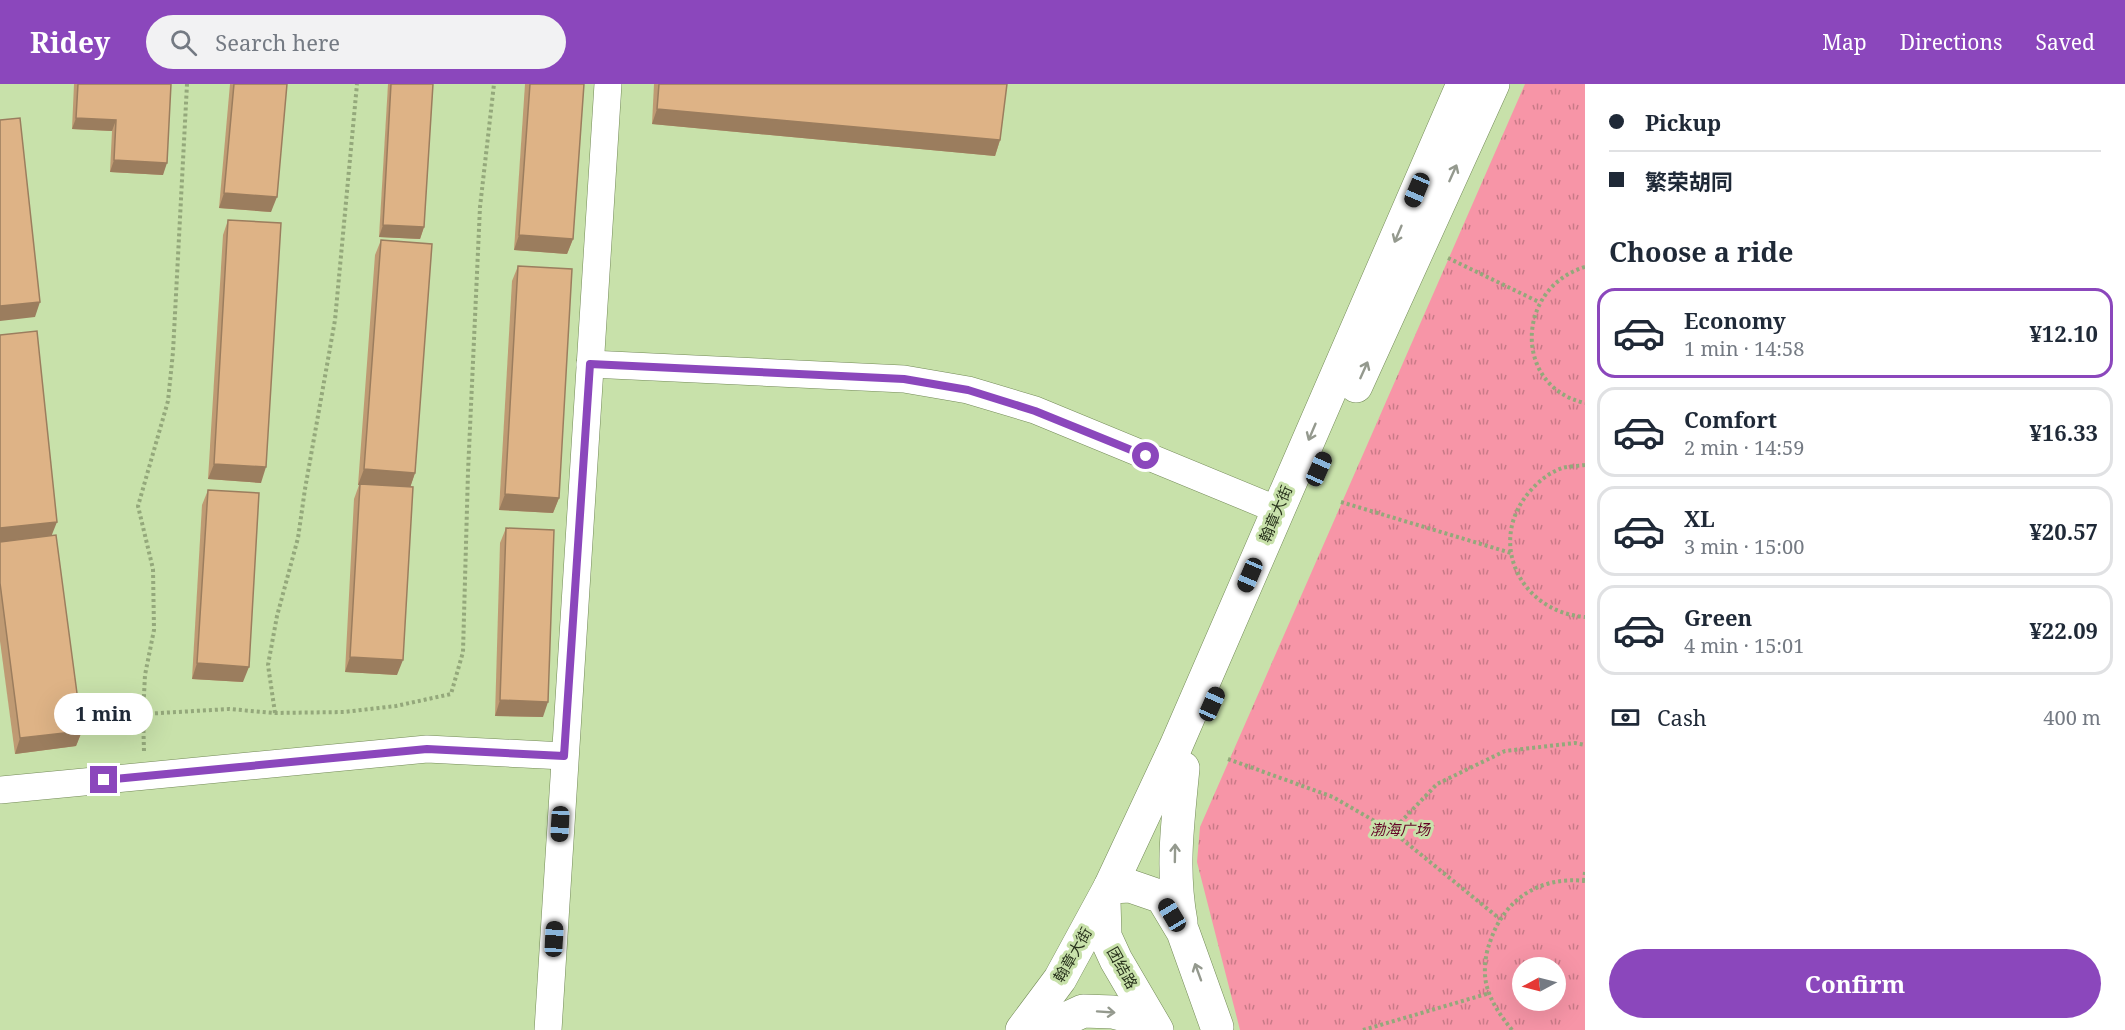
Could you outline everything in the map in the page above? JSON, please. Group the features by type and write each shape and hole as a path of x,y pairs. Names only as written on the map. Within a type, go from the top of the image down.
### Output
{"main road":[{"name":"翰章大街","path":"1115,892 1463,84"},
{"name":"翰章大街","path":"1022,1030 1060,979 1115,892 1184,768 1493,84"},
{"path":"1184,768 1175,849 1175,892 1183,932 1217,1029"},
{"path":"1115,892 1162,897 1183,932"},
{"name":"团结路","path":"1115,892 1105,936 1116,960 1157,1030"},
{"name":"翰章大街","path":"1053,1027 1105,936"},
{"path":"1053,1027 1083,1011 1113,1012 1140,1019 1157,1030"}],"street":[{"path":"548,1030 608,84"},
{"path":"590,364 904,379 968,390 1035,411 1278,510"},
{"path":"0,790 427,749 564,756"}],"path":[{"path":"145,776 142,714 145,675 154,630 153,570 138,506 168,401 187,84"},
{"path":"274,713 268,665 277,616 298,538 335,320 357,84"},
{"path":"142,714 230,709 274,713 344,712 396,706 451,694 463,652 468,472 480,207 494,84"},
{"path":"1448,258 1539,303"},
{"path":"1585,267 1571,271 1553,284 1539,303 1532,324 1532,347 1540,369 1555,388 1575,401 1585,403"},
{"path":"1585,465 1554,472 1540,480 1523,498 1513,521 1510,545 1515,569 1534,596 1546,607 1569,616 1585,617"},
{"path":"1341,502 1512,553"},
{"path":"1392,831 1437,784 1505,751 1575,743 1585,745"},
{"path":"1228,759 1333,797 1392,831 1500,919"},
{"path":"1512,1030 1496,1011 1486,985 1485,954 1495,926 1513,902 1538,886 1568,879 1585,881 1585,872"},
{"path":"1363,1030 1490,993"}],"green space":[{"name":"渤海广场","path":"1525,84 1585,84 1585,1030 1240,1030 1197,862 1200,827"}],"building":[{"path":"78,84 171,84 167,163 114,160 116,120 76,118"},
{"path":"234,84 287,84 277,197 224,193"},
{"path":"391,84 433,84 424,227 383,225"},
{"path":"530,84 584,84 573,239 519,235"},
{"path":"659,84 1007,84 1000,140 657,109"},
{"path":"20,118 40,302 0,306 0,120"},
{"path":"228,220 281,223 266,467 214,464"},
{"path":"381,240 432,244 415,473 364,469"},
{"path":"518,266 572,269 559,498 505,494"},
{"path":"37,331 57,522 0,528 0,335"},
{"path":"360,484 413,487 403,660 350,657"},
{"path":"208,490 259,493 249,667 197,663"},
{"path":"506,528 554,530 548,702 500,700"},
{"path":"56,535 82,731 20,738 0,583 0,542"}],"route":[{"path":"104,780 427,749 564,756 590,364 904,379 968,390 1035,411 1146,456"}]}
